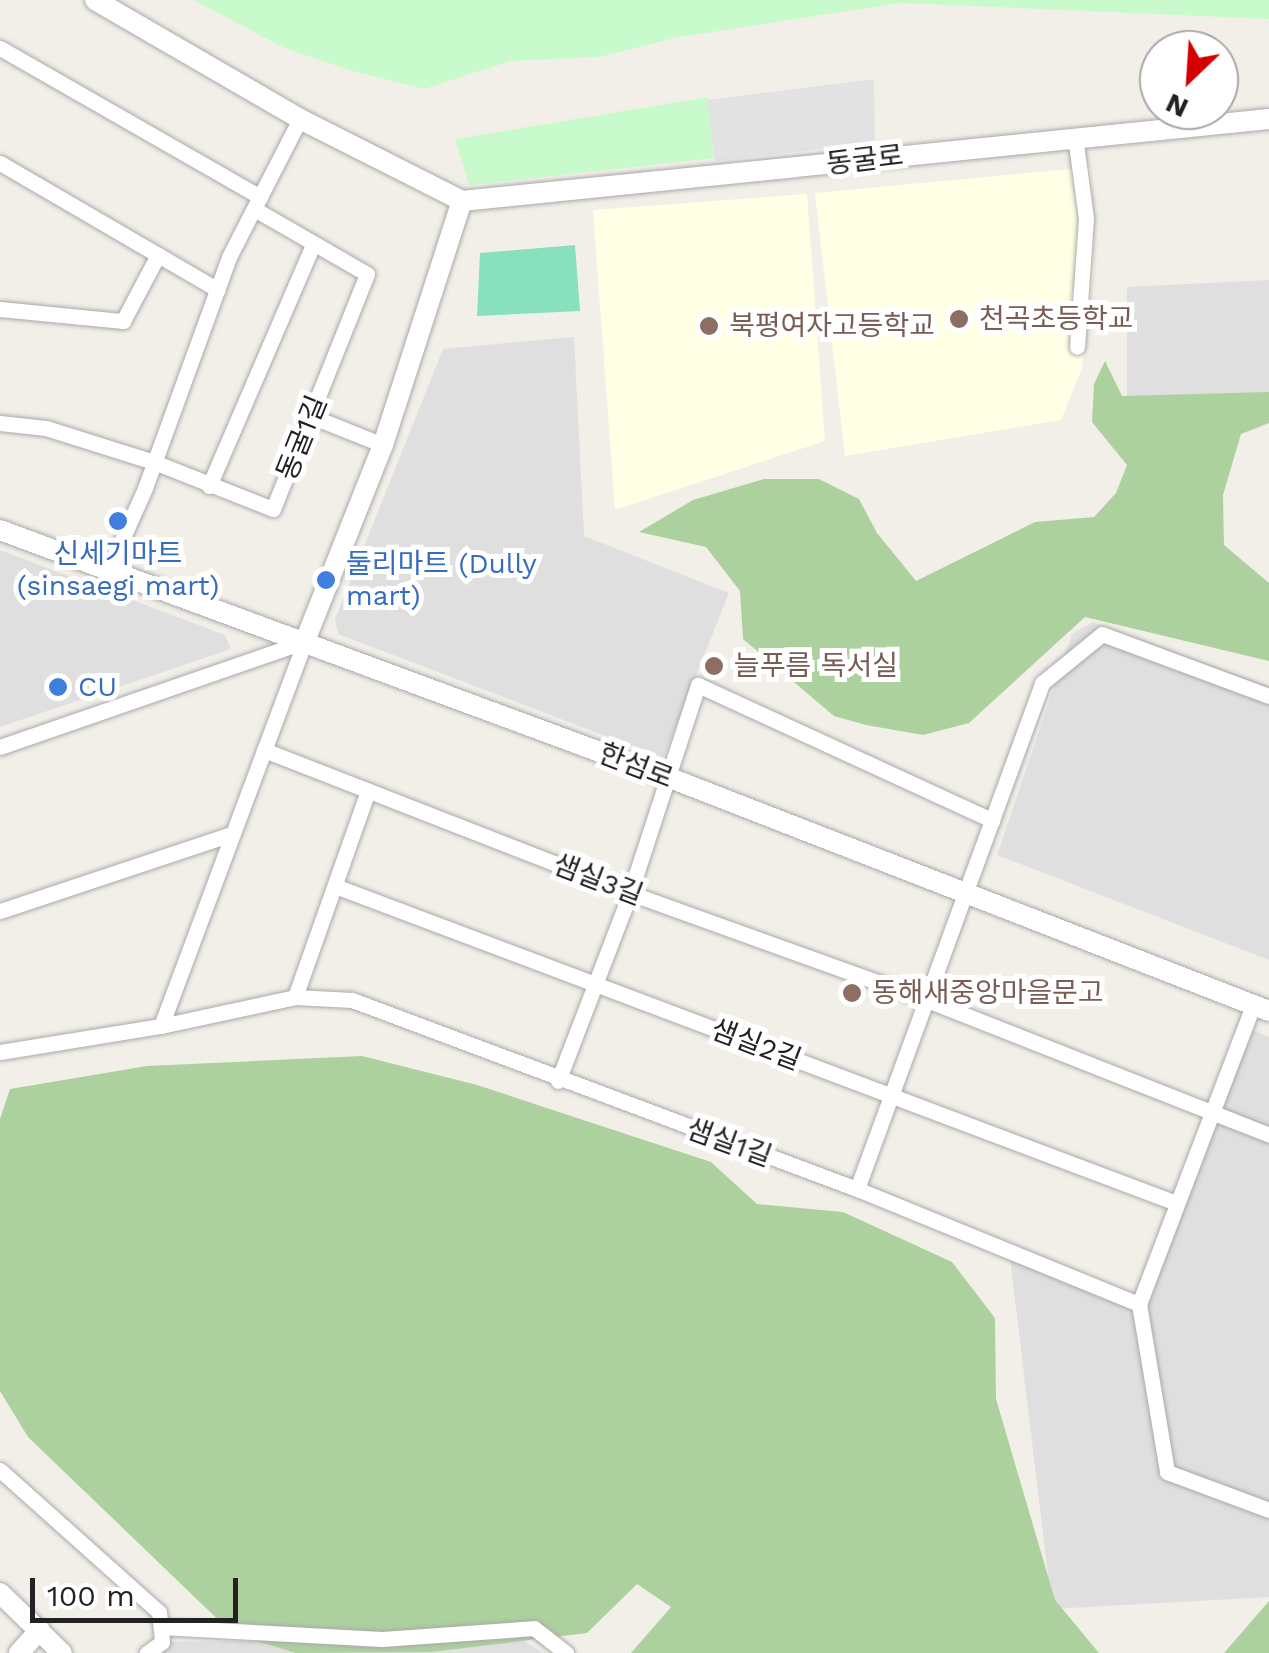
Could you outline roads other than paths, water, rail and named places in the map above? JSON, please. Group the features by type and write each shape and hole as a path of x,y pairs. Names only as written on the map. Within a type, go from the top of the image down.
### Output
{"street":[{"path":"95,0 300,119 462,202 382,445 161,1026"},
{"name":"동굴1길","path":"0,48 258,203 313,244 367,274 273,509 154,462 46,428 0,423"},
{"path":"108,569 154,462 230,257 300,119"},
{"name":"동굴로","path":"462,202 1269,119"},
{"path":"1076,136 1086,218 1076,347"},
{"path":"0,163 218,290"},
{"path":"209,486 313,244"},
{"path":"0,309 123,321 158,255"},
{"path":"311,416 382,445"},
{"name":"한섬로","path":"0,530 670,778 1261,1008"},
{"path":"857,1188 1042,683 1102,634 1269,696"},
{"path":"0,747 304,642"},
{"path":"558,1081 630,893 698,685 992,820"},
{"name":"샘실3길","path":"264,750 630,893 928,1000 1269,1135"},
{"path":"295,997 368,791"},
{"path":"0,911 232,834"},
{"name":"샘실2길","path":"335,886 1176,1203"},
{"name":"샘실1길","path":"0,1052 161,1026 295,997 352,1000 558,1081 857,1188 1139,1304"},
{"path":"1261,1008 1210,1111 1139,1304 1166,1472 1269,1510"},
{"path":"0,1470 159,1612 162,1642 147,1653"},
{"path":"0,1593 62,1653"},
{"path":"162,1627 382,1639 534,1628 566,1653"},
{"path":"20,1653 40,1630"}],"place":[{"name":"천곡초등학교","path":"959,319"},
{"name":"북평여자고등학교","path":"709,326"},
{"name":"신세기마트 (sinsaegi mart)","path":"118,521"},
{"name":"둘리마트 (Dully mart)","path":"326,580"},
{"name":"늘푸름 독서실","path":"714,666"},
{"name":"CU","path":"58,687"},
{"name":"동해새중앙마을문고","path":"852,993"}]}
